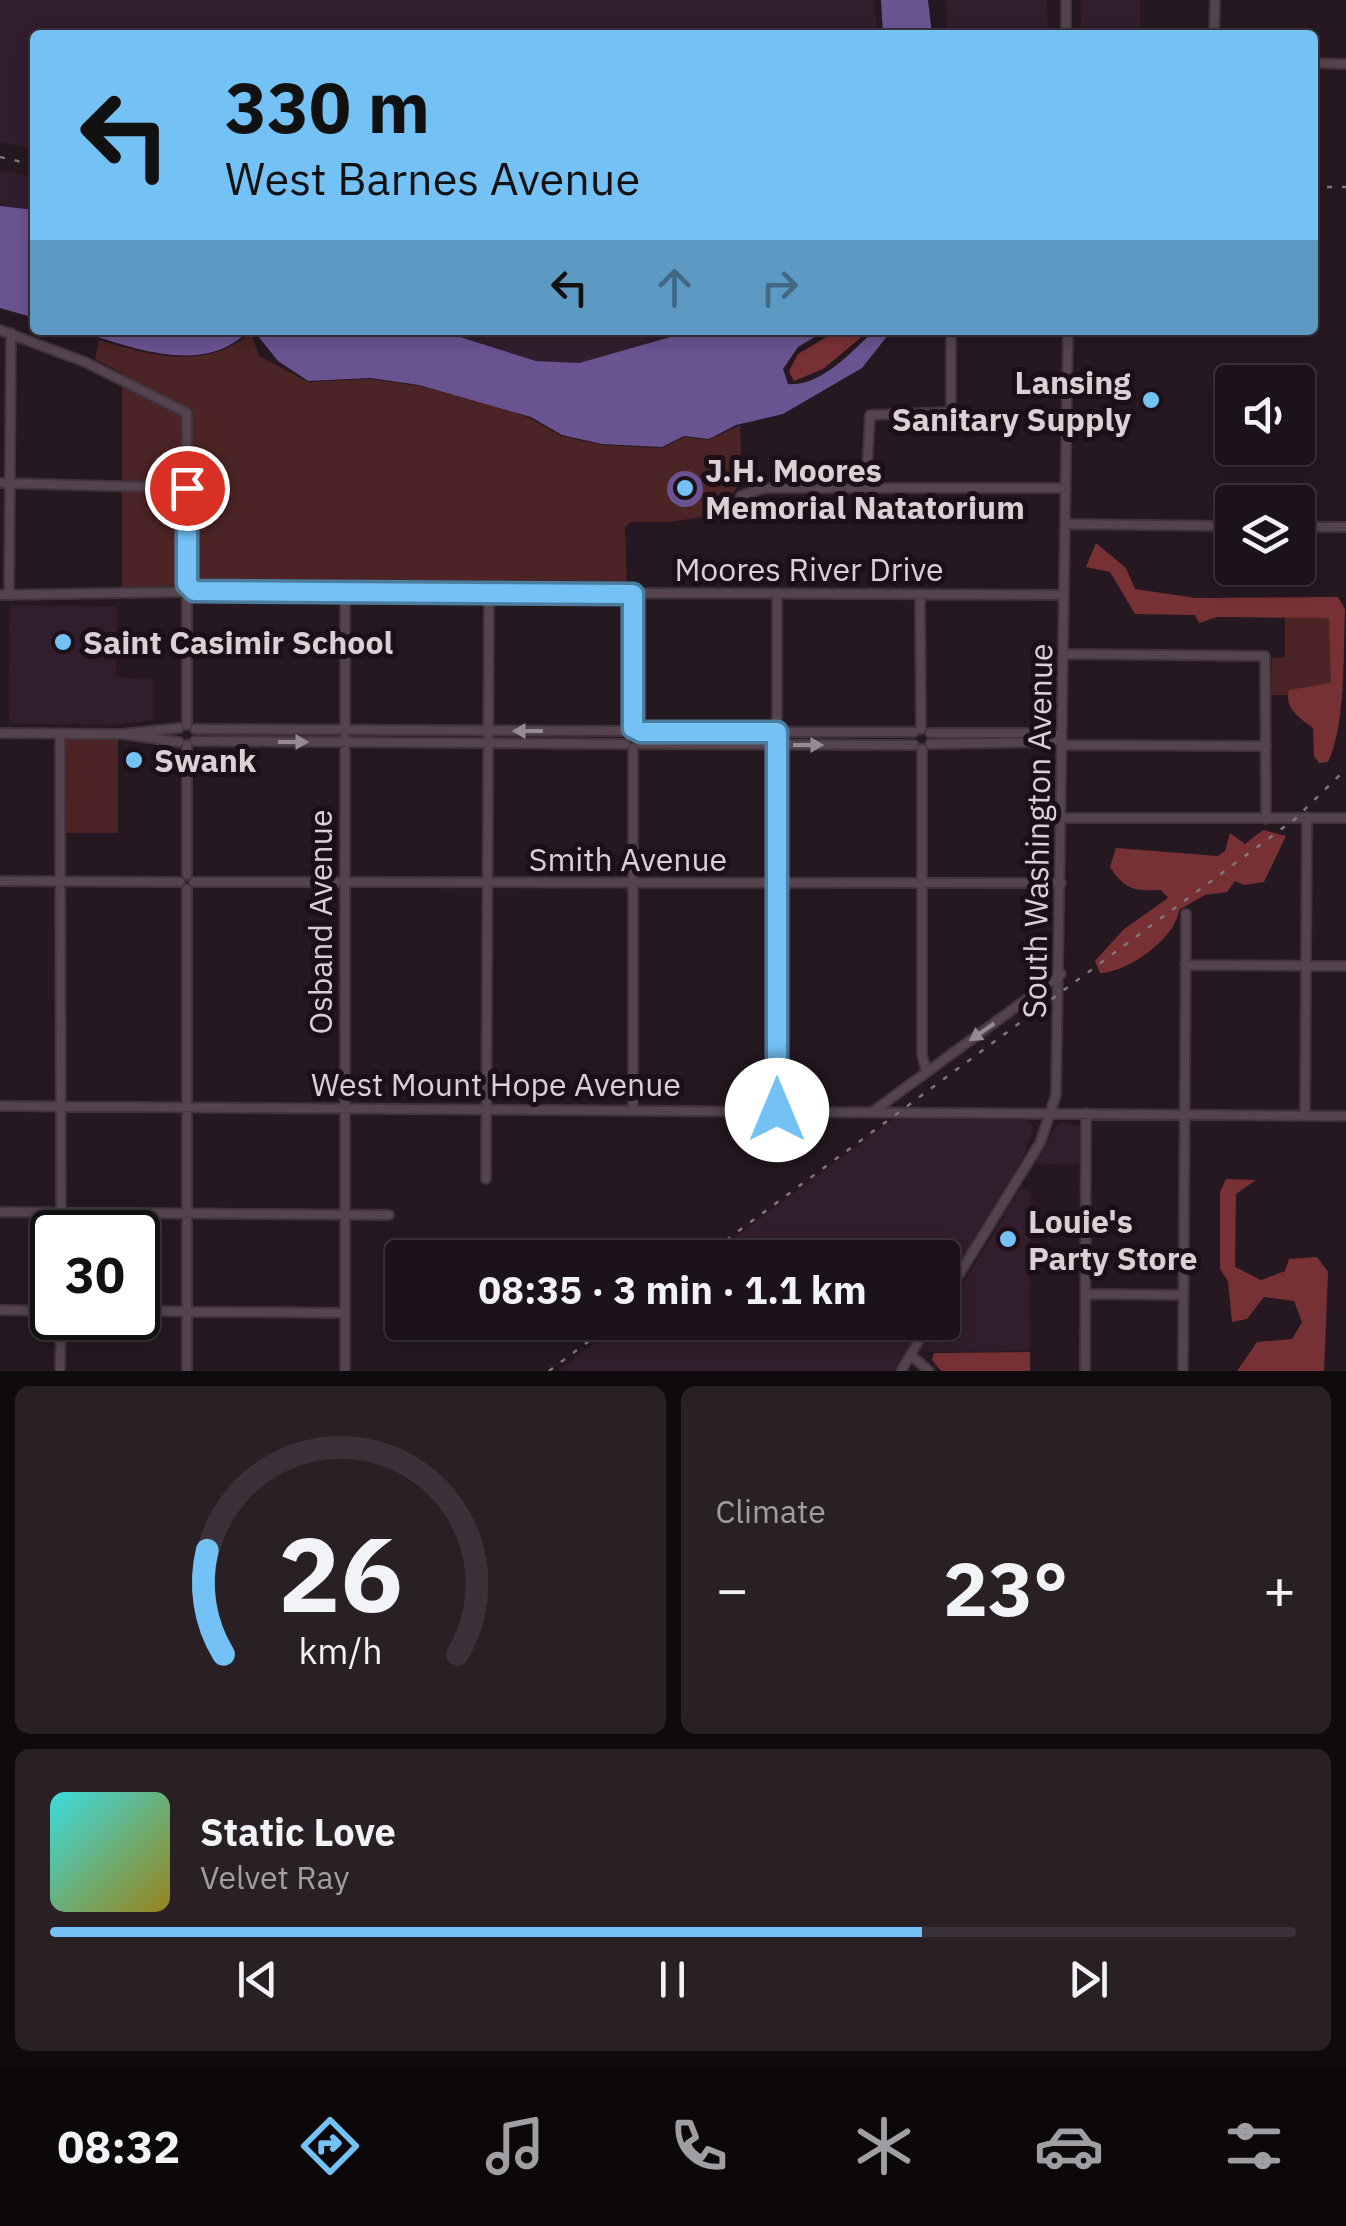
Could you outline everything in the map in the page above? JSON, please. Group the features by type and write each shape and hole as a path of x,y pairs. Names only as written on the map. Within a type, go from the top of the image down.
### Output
{"street":[{"path":"1066,0 1066,30"},
{"path":"1214,30 1215,0"},
{"path":"1318,64 1346,64"},
{"path":"0,330 85,362 187,413 191,588 187,600 187,1371"},
{"path":"11,333 4,595 179,592 191,588"},
{"path":"866,488 870,415 951,412 952,335"},
{"name":"South Washington Avenue","path":"960,1273 1040,1142 1052,1112 1060,1060 1068,335"},
{"path":"5,483 187,488"},
{"path":"741,496 764,488 1066,488"},
{"path":"1066,524 1215,526"},
{"path":"1315,526 1346,527"},
{"name":"Moores River Drive","path":"191,588 345,593 1064,595"},
{"path":"179,592 187,600"},
{"name":"Osband Avenue","path":"345,593 345,1371"},
{"path":"486,1179 490,1109 489,594"},
{"path":"633,594 633,1109"},
{"path":"777,595 777,1110"},
{"path":"920,595 926,1071"},
{"path":"1064,654 1266,656 1266,820"},
{"path":"187,727 187,743"},
{"path":"0,733 122,734 187,727 777,732 922,739"},
{"path":"633,730 633,745"},
{"path":"122,734 187,743 777,745 1052,733 1062,742 1266,746"},
{"path":"60,734 61,1210"},
{"path":"1062,818 1346,818"},
{"path":"1305,1116 1307,818"},
{"name":"Smith Avenue","path":"0,880 1061,883"},
{"path":"1183,1371 1186,914"},
{"path":"1185,965 1346,966"},
{"path":"875,1110 1061,974"},
{"name":"West Mount Hope Avenue","path":"0,1106 1346,1116"},
{"path":"1086,1113 1086,1371"},
{"path":"0,1212 30,1212"},
{"path":"160,1214 389,1215"},
{"path":"1086,1294 1183,1295"},
{"path":"0,1310 30,1311"},
{"path":"160,1311 345,1312"},
{"path":"60,1371 61,1340"},
{"path":"901,1371 920,1340"},
{"path":"911,1355 929,1371"}],"shaded area":[{"path":"0,0 874,0 877,30 30,30 30,149 0,142"},
{"path":"881,0 928,0 931,30 883,30"},
{"path":"947,0 1047,0 1048,30 946,30"},
{"path":"1081,0 1140,0 1140,30 1081,30"},
{"path":"0,170 30,176 30,209 0,206"},
{"path":"0,206 30,209 30,317 0,308"},
{"path":"92,335 243,335 229,346 186,356 140,349"},
{"path":"252,335 259,356 308,382 370,379 419,386 484,402 530,418 561,436 603,445 662,448 685,437 709,440 740,425 742,478 730,500 740,512 668,522 630,522 625,527 627,588 192,584 122,589 122,373 95,359 99,340 178,357 197,356"},
{"path":"454,335 677,335 579,363 536,361"},
{"path":"454,335 536,361 579,363 677,335 818,335 798,347 783,369 788,384 824,374 870,335 888,335 862,368 783,414 736,425 709,439 684,436 662,447 602,444 562,435 531,417 419,385 370,378 308,381 278,361 258,336"},
{"path":"830,335 864,335 823,369 794,381 789,371 798,354"},
{"name":"J.H. Moores Memorial Natatorium","path":"685,471 698,476 703,489 698,502 685,507 672,502 667,489 672,476"},
{"path":"1096,543 1126,568 1135,589 1196,598 1338,597 1345,609 1342,688 1338,728 1328,762 1319,763 1314,756 1313,728 1294,712 1288,697 1289,690 1331,683 1329,618 1217,617 1199,623 1195,615 1135,614 1110,572 1086,567"},
{"name":"Saint Casimir School","path":"10,605 117,606 116,677 153,679 153,720 115,725 9,723"},
{"path":"1338,610 1337,695 1271,695 1272,658 1285,657 1285,611"},
{"path":"65,739 118,739 118,833 65,833"},
{"path":"1263,830 1286,836 1264,882 1244,885 1235,881 1227,892 1205,895 1179,910 1169,932 1148,952 1123,967 1100,973 1095,961 1124,929 1168,898 1161,890 1137,889 1120,880 1110,867 1116,848 1218,856 1225,851 1230,833 1245,844"},
{"path":"893,1119 1025,1120 1034,1126 1022,1160 960,1262 960,1240 731,1240"},
{"path":"1062,1123 1082,1126 1082,1165 1036,1163 1055,1127"},
{"path":"1226,1179 1256,1180 1236,1194 1235,1267 1261,1280 1285,1271 1289,1259 1317,1257 1328,1272 1324,1371 1237,1371 1257,1342 1292,1339 1302,1322 1294,1301 1264,1297 1247,1319 1232,1322 1228,1281 1220,1269 1220,1192"},
{"path":"1021,1188 1031,1193 1030,1241 1039,1242 1039,1256 1030,1257 1029,1351 921,1352 928,1340 960,1340 960,1288"},
{"path":"598,1340 912,1340 893,1371 558,1371"},
{"path":"1030,1352 1030,1371 941,1371 932,1360 934,1353"}],"railway":[{"path":"0,157 30,164"},
{"path":"1318,187 1346,187"},
{"path":"726,1240 1295,819 1346,769"},
{"path":"549,1371 590,1340"}],"place":[{"name":"Lansing Sanitary Supply","path":"1151,400"},
{"name":"J.H. Moores Memorial Natatorium","path":"685,488"},
{"name":"Saint Casimir School","path":"63,642"},
{"name":"Swank","path":"134,760"},
{"name":"Louie's Party Store","path":"1008,1239"}],"route":[{"path":"187,488 187,584 194,591 633,594 633,728 641,732 777,732 777,1110"}]}
